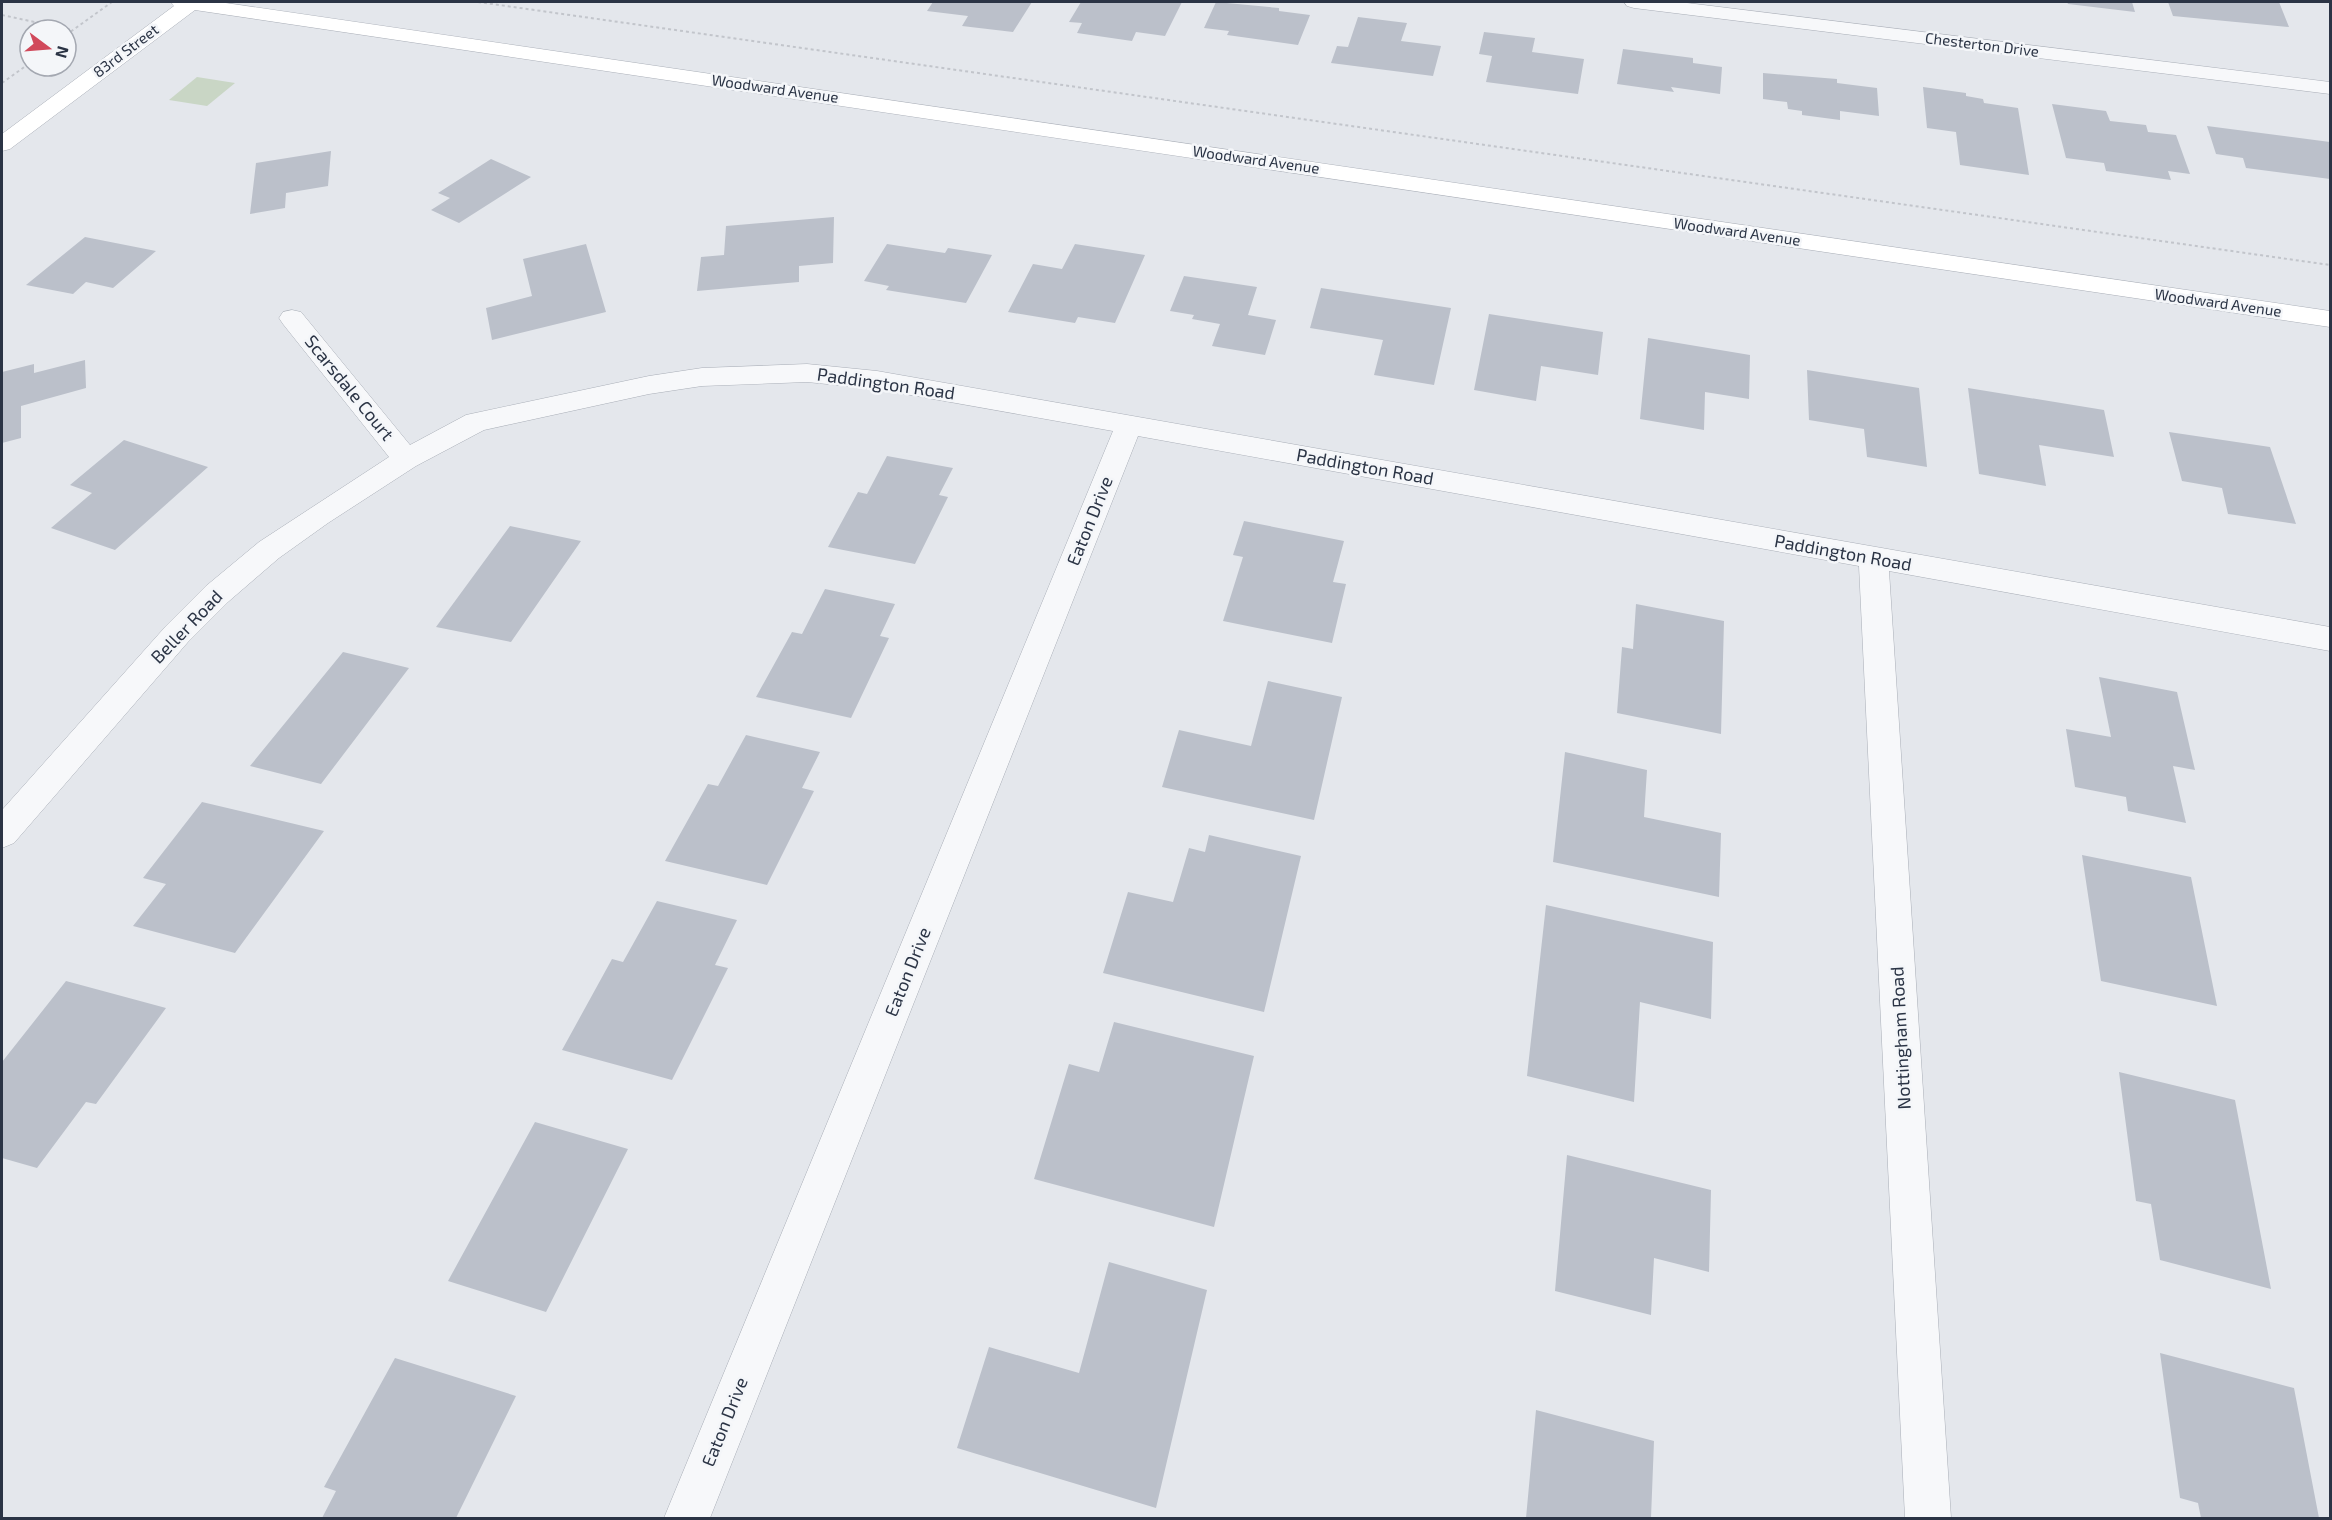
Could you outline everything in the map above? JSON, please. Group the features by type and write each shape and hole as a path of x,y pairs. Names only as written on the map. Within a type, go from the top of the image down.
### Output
{"main road":[{"name":"83rd Street","path":"2,144 189,2"},
{"name":"Woodward Avenue","path":"189,2 2331,320"}],"street":[{"name":"Chesterton Drive","path":"1634,2 2331,88"},
{"name":"Scarsdale Court","path":"292,318 406,459"},
{"name":"Paddington Road","path":"406,459 476,423 649,385 756,373 807,374 877,380 2331,639"},
{"name":"Eaton Drive","path":"687,1518 1129,425"},
{"name":"Beller Road","path":"2,833 177,634 217,594 269,550 406,459"},
{"name":"Nottingham Road","path":"1873,558 1928,1518"}],"path":[{"path":"78,26 112,2"},
{"path":"478,2 2331,265"},
{"path":"2,15 18,18"},
{"path":"2,83 18,72"}],"green space":[{"path":"197,77 235,83 207,106 169,100"}],"building":[{"path":"933,2 1032,2 1013,32 962,26 968,16 927,11"},
{"path":"1081,2 1182,2 1165,36 1136,32 1132,41 1077,33 1082,23 1069,22"},
{"path":"1216,2 1279,8 1279,11 1310,15 1298,45 1227,35 1229,31 1204,28"},
{"path":"2067,2 2132,2 2135,12 2068,4"},
{"path":"2168,2 2279,2 2289,27 2173,16"},
{"path":"1358,17 1407,23 1401,41 1441,46 1433,76 1331,63 1337,46 1348,47"},
{"path":"1484,32 1535,38 1532,52 1584,59 1578,94 1486,82 1492,56 1479,54"},
{"path":"1623,49 1693,58 1693,63 1722,67 1720,94 1671,87 1674,92 1617,84"},
{"path":"1763,73 1837,79 1837,83 1877,88 1879,116 1840,111 1840,120 1802,115 1802,111 1788,109 1787,102 1763,99"},
{"path":"1923,87 1966,93 1966,96 1983,99 1984,103 2018,108 2029,175 1960,165 1956,132 1927,128"},
{"path":"2052,104 2106,111 2110,121 2146,125 2148,132 2176,135 2190,174 2168,171 2171,180 2106,171 2104,163 2066,158"},
{"path":"2207,126 2330,142 2330,179 2246,168 2243,158 2216,154"},
{"path":"331,151 328,186 286,193 285,208 250,214 256,163"},
{"path":"491,159 531,177 459,223 431,210 450,198 438,193"},
{"path":"834,217 833,263 799,266 799,282 697,291 701,257 724,255 726,226"},
{"path":"85,237 156,251 113,288 86,282 73,294 26,285"},
{"path":"586,244 606,312 492,340 486,308 532,296 523,259"},
{"path":"887,244 945,253 948,248 992,255 966,303 886,290 889,286 864,281"},
{"path":"1075,244 1145,255 1115,323 1078,317 1075,323 1008,312 1033,264 1062,269"},
{"path":"1184,276 1257,287 1248,315 1276,320 1265,355 1212,346 1220,324 1192,319 1194,315 1170,311"},
{"path":"1321,288 1451,308 1434,385 1374,375 1383,340 1310,328"},
{"path":"1489,314 1603,332 1598,375 1541,366 1536,401 1474,390"},
{"path":"1648,338 1750,355 1749,399 1705,392 1704,430 1640,419"},
{"path":"85,360 86,388 21,406 21,438 2,443 2,372 34,364 34,373"},
{"path":"1807,370 1919,388 1927,467 1867,457 1864,429 1809,420"},
{"path":"1968,388 2104,410 2114,457 2039,445 2046,486 1979,474"},
{"path":"2169,432 2270,447 2296,524 2228,514 2222,488 2182,481"},
{"path":"124,440 208,467 115,550 51,528 92,493 70,485"},
{"path":"887,456 953,468 939,495 948,497 915,564 828,547 858,492 867,494"},
{"path":"1244,521 1344,541 1333,582 1346,584 1332,643 1223,621 1243,557 1233,555"},
{"path":"510,526 581,541 511,642 436,627"},
{"path":"825,589 895,604 880,636 889,638 851,718 756,697 792,632 802,634"},
{"path":"1636,604 1724,621 1721,734 1617,713 1622,647 1633,649"},
{"path":"343,652 409,668 321,784 250,766"},
{"path":"2099,677 2177,692 2195,770 2173,766 2186,823 2128,811 2126,797 2075,787 2066,729 2111,737"},
{"path":"1268,681 1342,697 1314,820 1162,787 1179,730 1251,746"},
{"path":"746,735 820,752 802,788 814,791 767,885 665,861 708,784 718,786"},
{"path":"1565,752 1647,770 1644,817 1721,833 1719,897 1553,862"},
{"path":"202,802 324,831 235,953 133,926 166,884 143,878"},
{"path":"1209,835 1301,856 1264,1012 1103,973 1128,892 1173,902 1189,848 1205,852"},
{"path":"2082,855 2191,877 2217,1006 2101,981"},
{"path":"657,901 737,920 715,965 728,968 672,1080 562,1050 612,959 623,962"},
{"path":"1546,905 1713,942 1711,1019 1640,1002 1634,1102 1527,1076"},
{"path":"66,981 166,1008 96,1104 86,1102 37,1168 2,1158 2,1062"},
{"path":"1114,1022 1254,1056 1214,1227 1034,1179 1069,1064 1099,1072"},
{"path":"2119,1072 2235,1100 2271,1289 2160,1260 2151,1204 2136,1201"},
{"path":"535,1122 628,1149 546,1312 448,1281"},
{"path":"1567,1155 1711,1190 1709,1272 1654,1258 1651,1315 1555,1291"},
{"path":"1109,1262 1207,1290 1156,1508 957,1448 989,1347 1079,1373"},
{"path":"2160,1353 2294,1388 2319,1518 2201,1518 2198,1503 2180,1498"},
{"path":"395,1358 516,1396 456,1518 322,1518 336,1491 324,1487"},
{"path":"1536,1410 1654,1441 1651,1518 1526,1518"}]}
